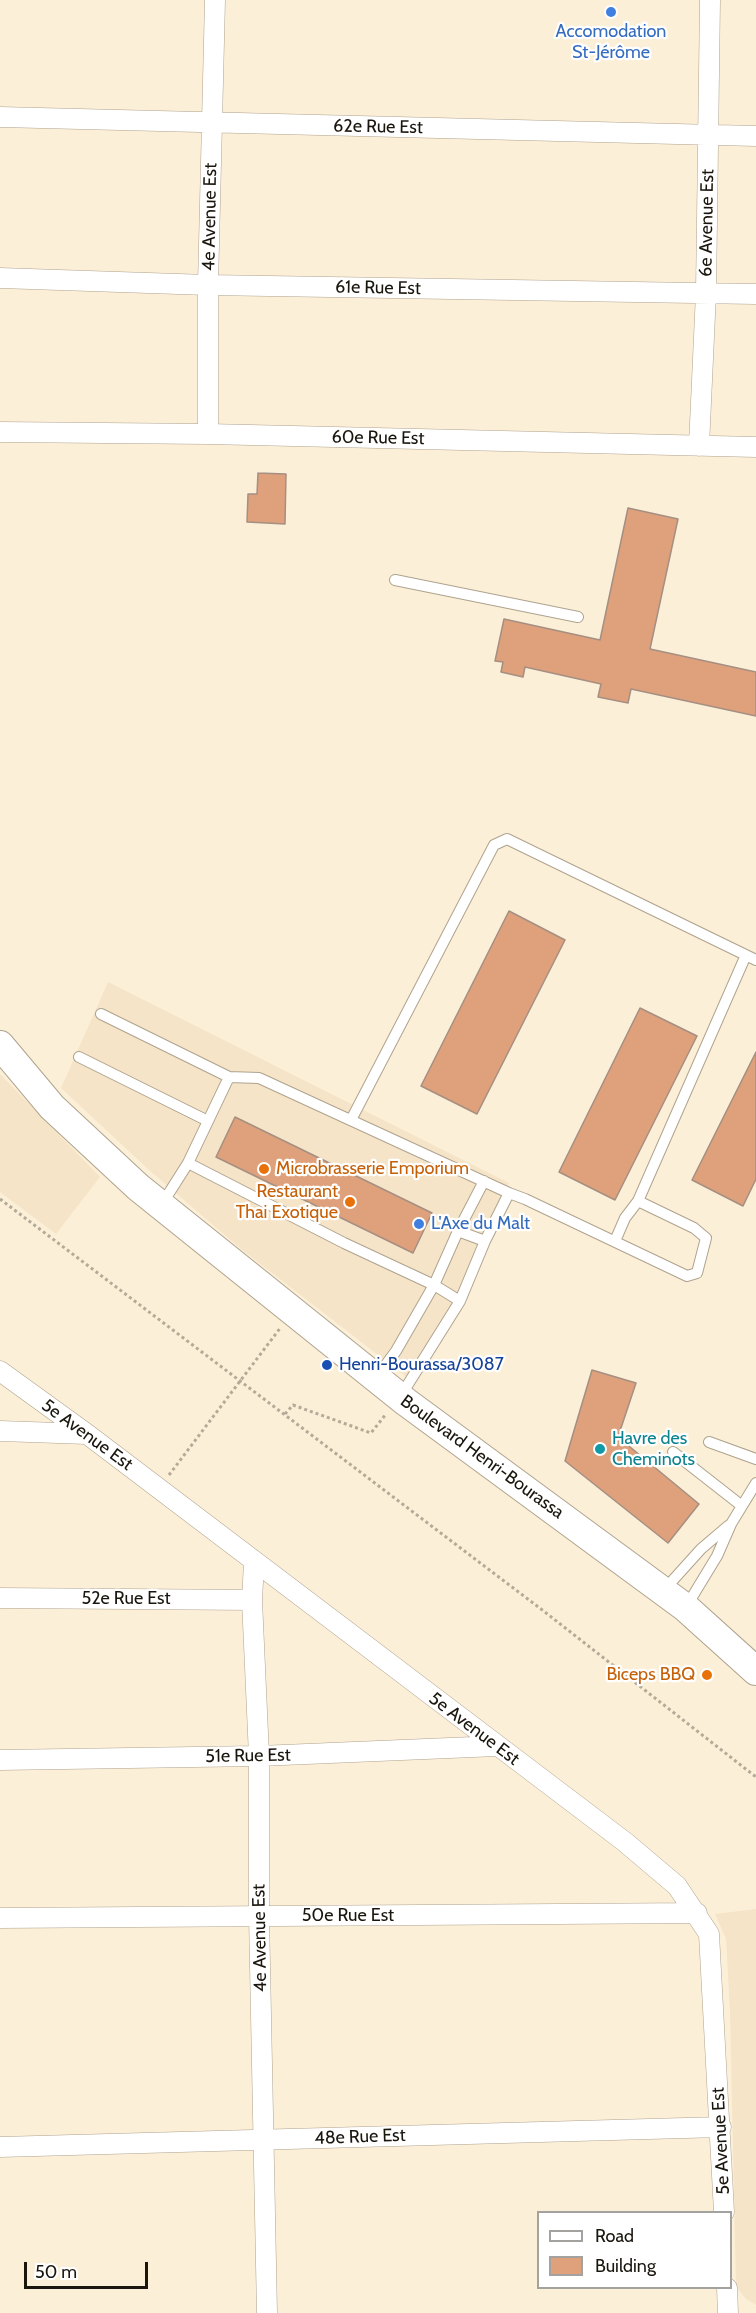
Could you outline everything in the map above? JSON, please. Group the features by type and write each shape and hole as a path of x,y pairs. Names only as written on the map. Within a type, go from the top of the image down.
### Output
{"main road":[{"name":"Boulevard Henri-Bourassa","path":"0,1045 52,1107 161,1205 400,1398 675,1599 756,1671"}],"street":[{"name":"4e Avenue Est","path":"208,434 208,285 215,0"},
{"name":"6e Avenue Est","path":"699,446 710,135 710,0"},
{"name":"62e Rue Est","path":"0,117 756,136"},
{"name":"61e Rue Est","path":"0,278 208,285 756,294"},
{"name":"60e Rue Est","path":"0,432 208,434 756,447"},
{"name":"5e Avenue Est","path":"0,1371 87,1434 254,1563 625,1842 677,1886 709,1934 724,2211"},
{"path":"0,1431 87,1434"},
{"name":"4e Avenue Est","path":"254,1563 252,1600 259,1756 259,1916 267,2313"},
{"name":"52e Rue Est","path":"0,1598 252,1600"},
{"name":"51e Rue Est","path":"0,1761 259,1756 497,1746"},
{"name":"50e Rue Est","path":"0,1918 697,1913"},
{"name":"48e Rue Est","path":"0,2147 721,2127"},
{"path":"727,2289 728,2313"}],"lane":[{"path":"395,579 578,617"},
{"path":"351,1120 494,845 507,839 751,958 638,1201 625,1218 615,1241"},
{"path":"101,1014 229,1077 259,1078 525,1199 687,1276 697,1273 706,1238 694,1228 638,1201"},
{"path":"79,1058 208,1121"},
{"path":"161,1205 188,1163 229,1077"},
{"path":"188,1163 344,1243 434,1285 460,1301"},
{"path":"376,1378 396,1352 434,1285 484,1181"},
{"path":"400,1398 460,1301 485,1241 509,1193"},
{"path":"458,1231 485,1241"},
{"path":"709,1442 756,1459"},
{"path":"672,1452 741,1506"},
{"path":"675,1599 717,1556 731,1524 756,1483"},
{"path":"675,1599 701,1549 731,1524"}],"path":[{"path":"0,1198 541,1609 756,1777"},
{"path":"159,1489 292,1312"},
{"path":"285,1414 293,1405 370,1433 400,1398"}],"shaded area":[{"path":"108,982 509,1183 452,1321 413,1382 241,1249 149,1170 61,1088"},
{"path":"0,1074 100,1177 56,1234 0,1192"},
{"path":"756,1909 756,2305 746,2299 736,2286 730,2011 726,1939 715,1914"}],"building":[{"path":"258,473 286,474 285,524 247,522 248,494 257,494"},
{"path":"628,508 678,519 650,649 756,672 756,716 631,689 628,703 598,697 601,684 525,667 523,677 501,672 503,662 495,661 504,619 600,640"},
{"path":"509,911 565,940 477,1114 421,1086"},
{"path":"640,1008 697,1036 615,1200 559,1172"},
{"path":"756,1052 756,1179 743,1206 692,1180"},
{"path":"235,1117 432,1213 413,1253 216,1157"},
{"name":"Havre des Cheminots","path":"592,1370 636,1383 618,1437 699,1504 668,1543 565,1461"}],"place":[{"name":"Accomodation St-Jérôme","path":"611,12"},
{"name":"Microbrasserie Emporium","path":"264,1169"},
{"name":"Restaurant Thai Exotique","path":"350,1202"},
{"name":"L'Axe du Malt","path":"419,1224"},
{"name":"Henri-Bourassa/3087","path":"327,1365"},
{"name":"Havre des Cheminots","path":"600,1449"},
{"name":"Biceps BBQ","path":"707,1675"}]}
